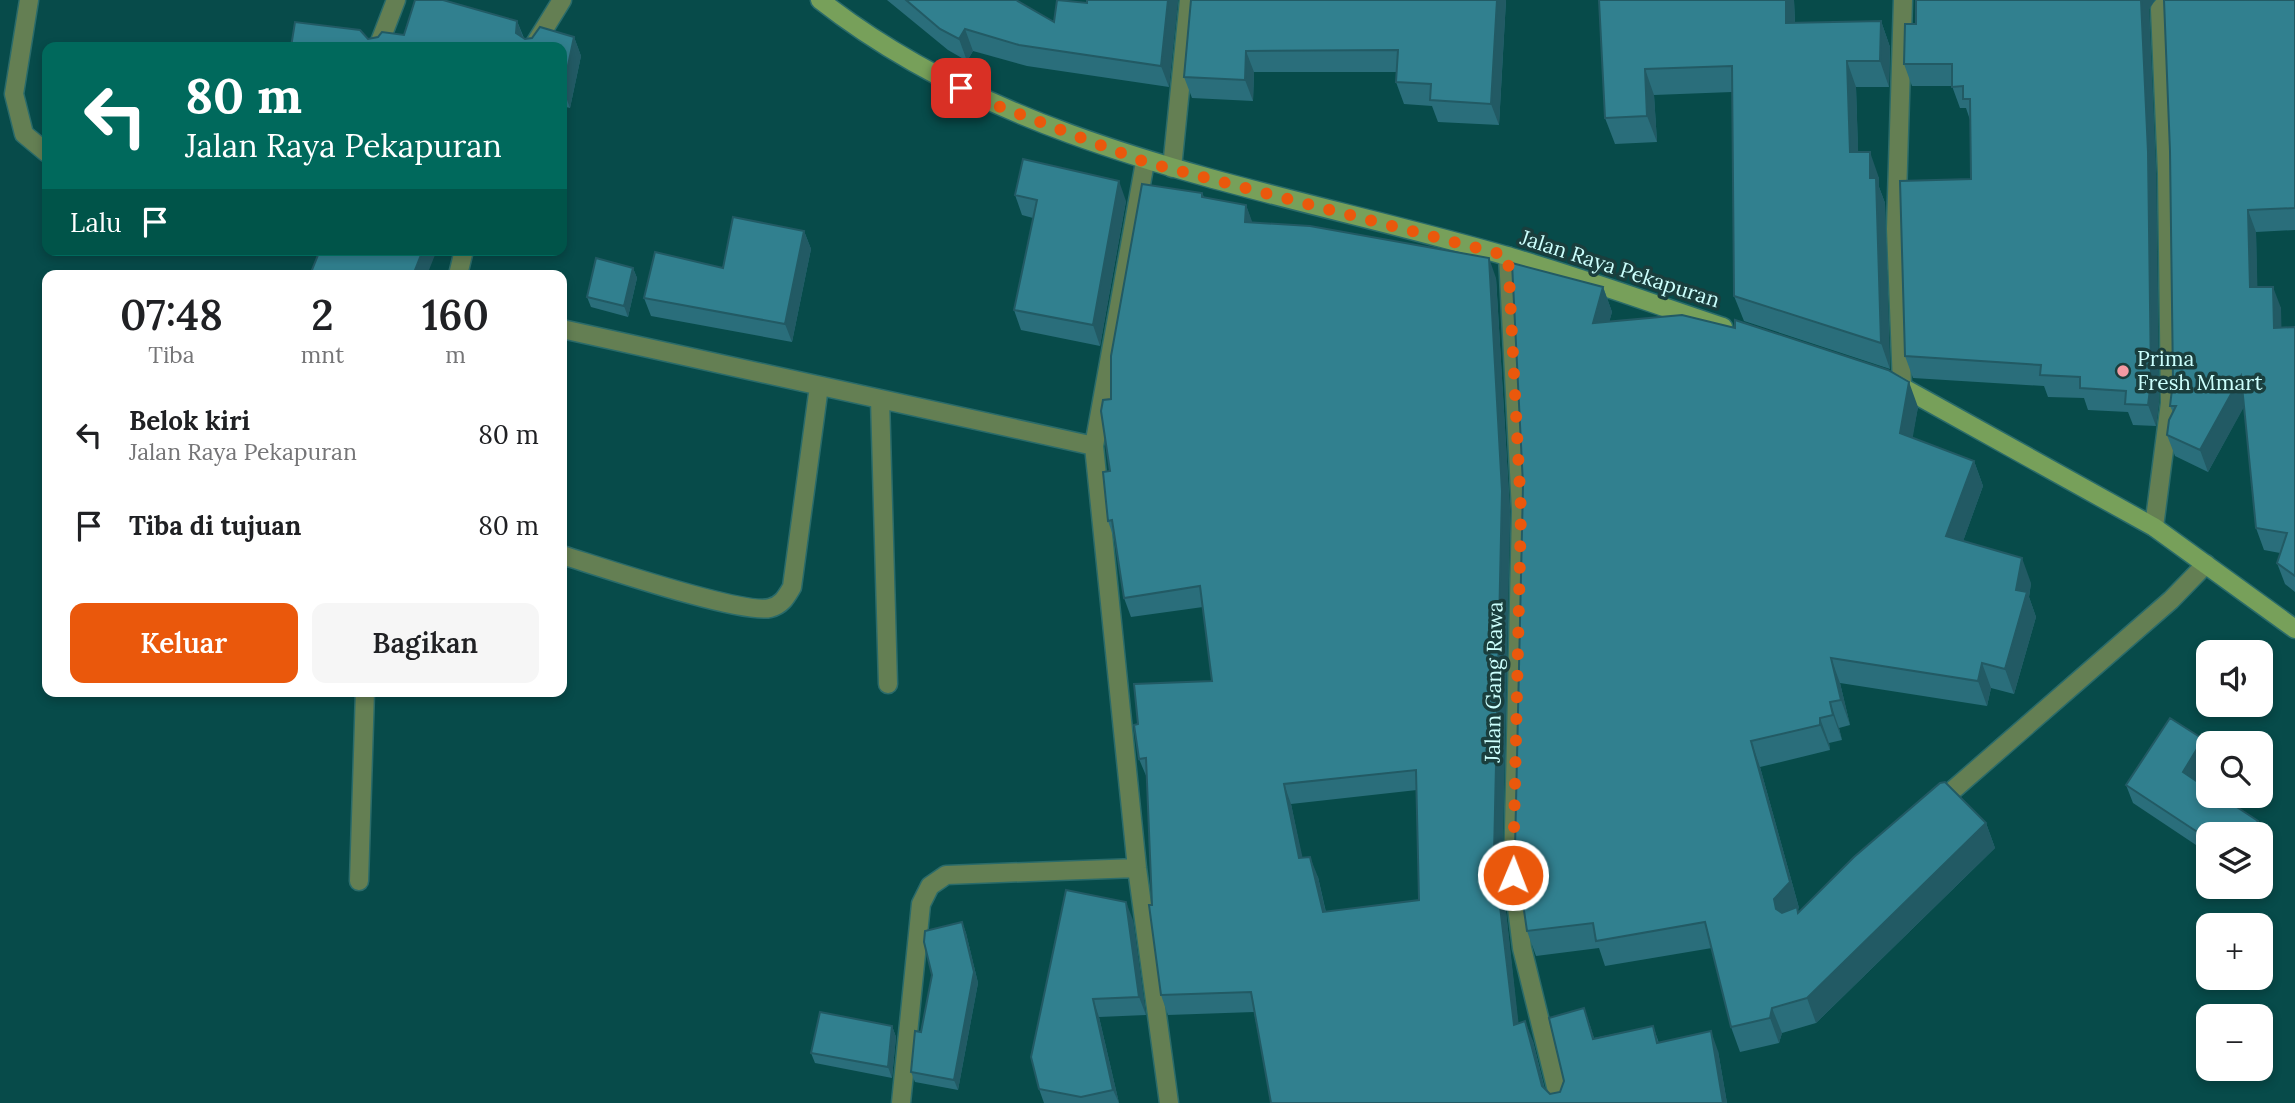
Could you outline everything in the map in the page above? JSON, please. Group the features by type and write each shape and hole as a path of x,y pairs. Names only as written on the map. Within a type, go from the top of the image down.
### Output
{"main road":[{"name":"Jalan Raya Pekapuran","path":"820,0 912,61 985,101 1145,162 1508,256 1744,334"},
{"path":"1875,376 1902,385 2154,527 2295,629"}],"street":[{"path":"29,0 14,94 24,134 42,149"},
{"path":"380,42 396,0"},
{"path":"536,42 562,0"},
{"path":"1172,168 1189,0"},
{"path":"1902,385 1896,229 1903,0"},
{"path":"2154,527 2170,403 2168,235 2160,9 2169,0"},
{"path":"1145,162 1094,446 1136,868 1169,1103"},
{"name":"Jalan Gang Rawa","path":"1508,256 1521,511 1513,875 1522,948 1560,1103"},
{"path":"567,330 1094,446"},
{"path":"567,556 728,604 767,609 781,604 792,587 819,386"},
{"path":"880,399 887,684"},
{"path":"1920,818 2171,600 2206,564"},
{"path":"359,881 365,697"},
{"path":"901,1103 921,904 930,886 946,874 1136,868"}],"building":[{"path":"415,0 443,0 517,21 516,33 525,39 532,38 540,27 574,37 567,70 567,42 292,42 295,22 360,30 368,39 378,37 382,32 404,35"},
{"path":"906,0 1016,0 1054,22 1057,0 1087,3 1087,0 1168,0 1161,66 1019,45 965,29 959,39 940,29"},
{"path":"1191,0 1497,0 1491,104 1430,100 1431,84 1396,82 1398,50 1246,51 1245,80 1184,77"},
{"path":"1599,0 1786,0 1786,23 1881,21 1880,61 1847,61 1850,152 1870,152 1870,178 1876,178 1881,343 1734,296 1732,66 1645,69 1647,116 1605,118"},
{"path":"1916,0 2141,0 2148,152 2151,381 2148,405 2125,404 2126,391 2080,388 2080,377 2040,375 2041,365 1905,356 1900,181 1971,179 1970,99 1963,99 1963,86 1952,87 1952,64 1904,64 1905,24 1916,24"},
{"path":"2164,0 2295,0 2295,208 2248,210 2250,287 2273,287 2274,328 2295,327 2295,576 2277,563 2287,533 2256,528 2241,376 2200,450 2167,435 2169,420 2176,406 2170,406 2173,381 2170,151"},
{"path":"1023,159 1119,181 1093,325 1014,310 1037,200 1015,195"},
{"path":"1142,184 1202,193 1202,197 1246,205 1245,222 1310,226 1489,258 1502,491 1494,855 1514,1025 1525,1021 1542,1086 1550,1094 1560,1092 1564,1081 1549,1018 1584,1008 1593,1039 1653,1026 1657,1043 1711,1031 1723,1103 1271,1103 1251,992 1161,995 1149,905 1152,905 1146,758 1139,759 1134,725 1138,724 1134,684 1212,681 1200,586 1124,598 1112,520 1108,521 1103,472 1110,471 1101,411 1103,400 1111,399 1111,356","holes":["1416,770 1419,900 1323,912 1310,857 1299,858 1284,784"]},
{"path":"733,217 804,231 785,324 644,298 655,252 723,268"},
{"path":"318,256 421,256 415,270 312,270"},
{"path":"596,258 633,268 624,306 587,297"},
{"path":"1512,263 1603,287 1593,323 1682,315 1735,328 1735,320 1888,370 1909,382 1900,433 1974,461 1946,536 2022,558 2016,590 2027,592 2005,669 1982,663 1978,681 1831,658 1841,700 1830,702 1833,715 1820,718 1820,725 1751,741 1790,882 1774,899 1776,909 1782,913 1797,907 1798,913 1854,857 1940,783 1945,782 1986,823 1807,998 1772,1008 1770,1018 1731,1027 1705,922 1596,941 1593,923 1527,931 1515,849 1523,485"},
{"path":"2170,718 2196,735 2196,751 2183,772 2196,781 2196,808 2238,808 2258,821 2196,822 2196,831 2126,785"},
{"path":"1066,890 1126,902 1139,997 1093,999 1113,1090 1081,1097 1039,1089 1031,1057"},
{"path":"962,922 974,972 954,1080 911,1072 915,1031 921,1032 932,975 924,942 925,931"},
{"path":"820,1012 892,1026 888,1067 811,1053"}],"place":[{"name":"Prima Fresh Mmart","path":"2123,371"}],"route":[{"path":"961,88 985,101 1145,162 1508,256 1521,511 1513,875"}]}
